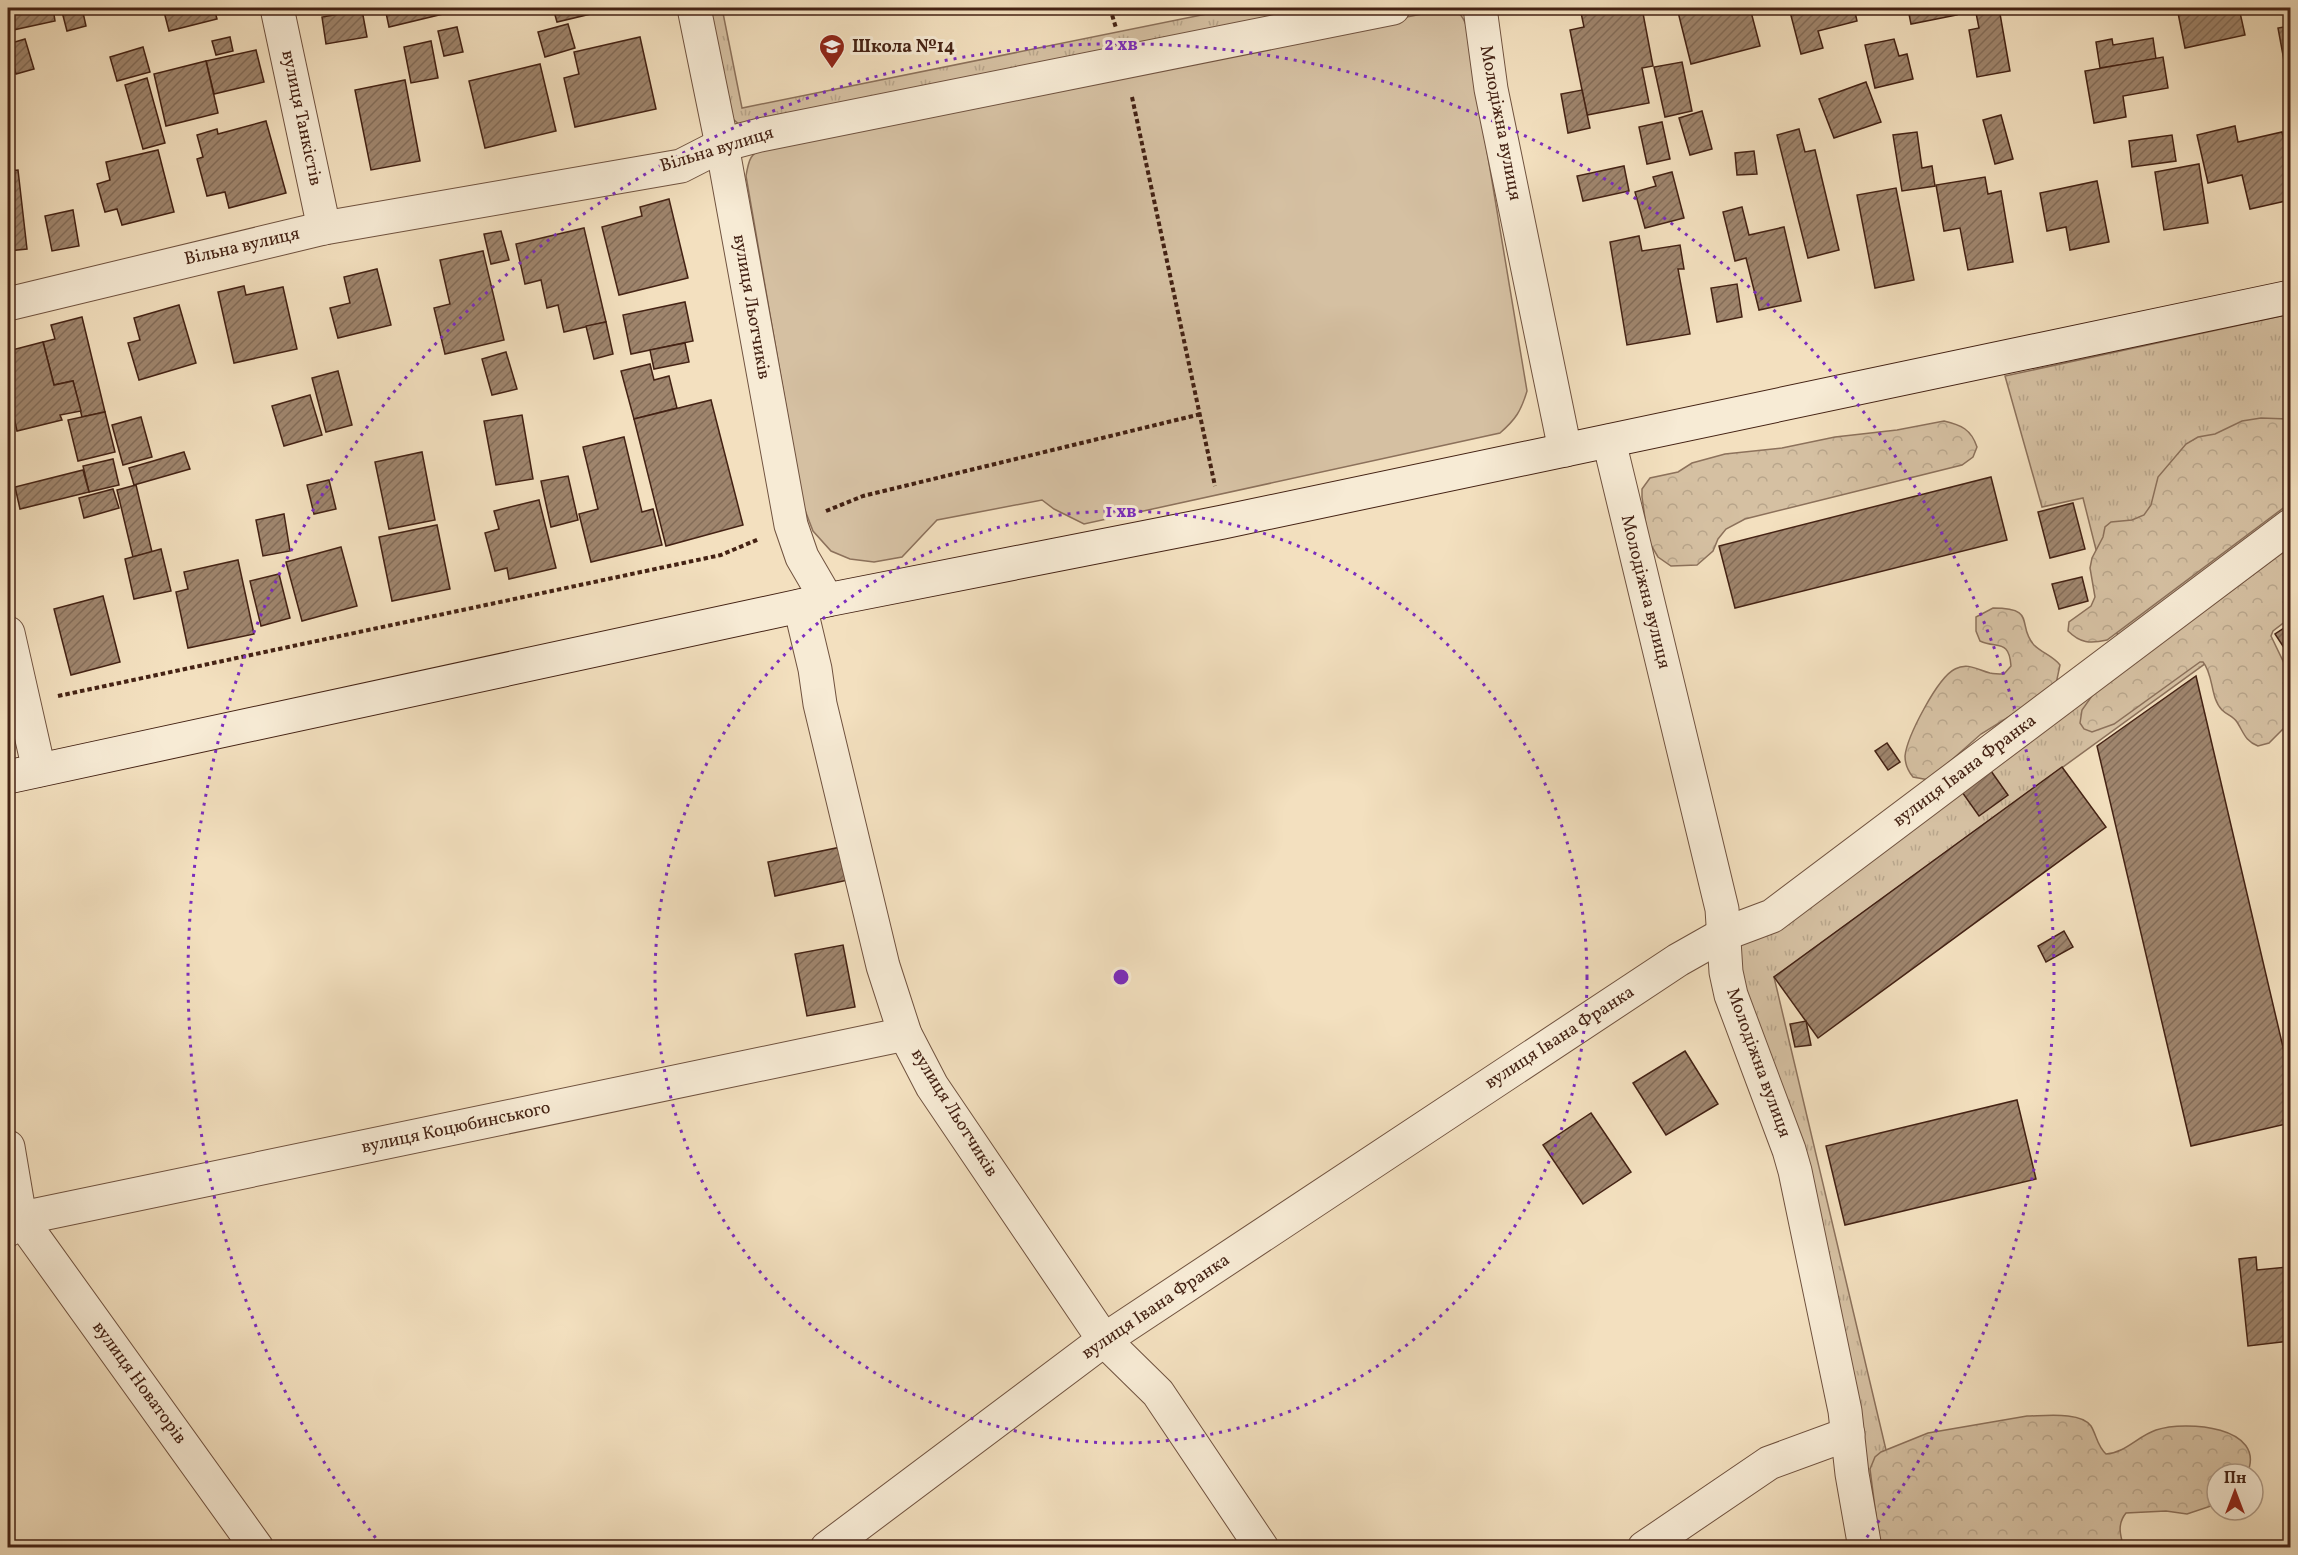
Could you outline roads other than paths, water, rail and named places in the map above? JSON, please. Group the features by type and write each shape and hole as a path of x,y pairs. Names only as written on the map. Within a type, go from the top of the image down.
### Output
{"street":[{"name":"вулиця Танкістів","path":"278,8 324,228"},
{"name":"вулиця Льотчиків","path":"694,8 722,145 791,525 802,557 813,603 820,704 883,966 905,1034 932,1086 1104,1340 1158,1393 1262,1548"},
{"name":"Вільна вулиця","path":"8,304 324,228 681,166 722,145 760,135 1393,8"},
{"name":"Молодіжна вулиця","path":"1480,8 1491,89 1565,450"},
{"path":"8,777 813,603 1223,522 2290,297"},
{"name":"Молодіжна вулиця","path":"1609,441 1722,909 1726,972 1731,995 1795,1171 1848,1434 1852,1474 1865,1548"},
{"name":"вулиця Івана Франка","path":"827,1548 1104,1340 1668,967 1724,934 1772,916 2290,526"},
{"path":"8,633 39,770"},
{"name":"вулиця Коцюбинського","path":"12,1223 905,1034"},
{"path":"8,1147 12,1223"},
{"name":"вулиця Новаторів","path":"12,1223 257,1548"},
{"path":"1644,1548 1769,1463 1848,1434"}],"place":[{"name":"Школа №14","path":"832,70"}]}
